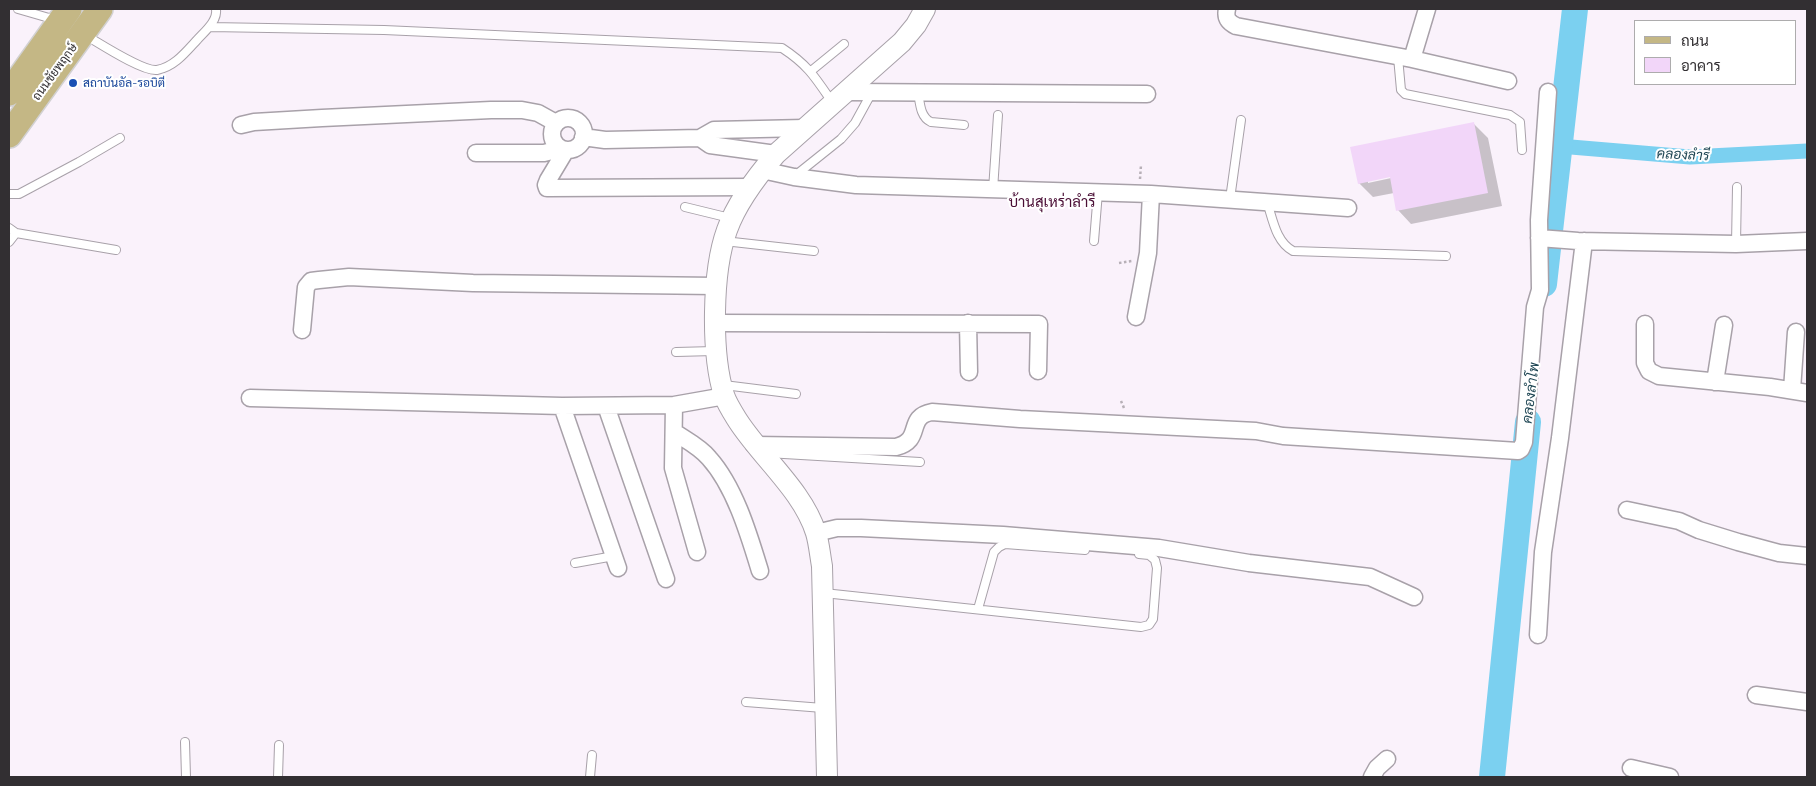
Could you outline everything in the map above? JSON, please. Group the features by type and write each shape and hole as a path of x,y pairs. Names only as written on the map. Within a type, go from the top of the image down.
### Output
{"main road":[{"name":"ถนนชัยพฤกษ์","path":"9,135 100,9"},
{"name":"ถนนชัยพฤกษ์","path":"9,93 64,15"}],"street":[{"path":"827,777 822,566 816,533 798,496 758,449 737,420 723,390 716,323 716,286 720,254 732,219 762,170 776,154 902,42 916,25 925,9"},
{"path":"1227,9 1226,15 1229,22 1236,26 1405,58 1508,81"},
{"path":"1405,58 1426,9"},
{"path":"840,98 872,92 1147,94"},
{"path":"758,449 896,447 906,445 912,439 917,419 922,414 932,412 1020,419 1256,431 1283,436 1518,451 1524,442 1535,307 1540,290 1548,92"},
{"path":"241,125 254,122 322,118 499,110 522,110 538,113 556,123"},
{"path":"476,153 544,153 577,147 584,137 582,127 575,120 565,118 556,123 551,134 552,140 563,149"},
{"path":"584,137 605,140 700,138 714,130 805,128"},
{"path":"700,138 710,145 776,154"},
{"path":"563,149 546,185 547,188 553,190 751,187"},
{"path":"762,170 794,177 856,185 1151,194 1348,208"},
{"path":"1136,317 1148,253 1151,194"},
{"path":"1541,238 1581,241 1736,244 1807,241"},
{"path":"1538,634 1543,552 1560,438 1581,241"},
{"path":"302,330 306,287 311,281 319,280 348,277 473,283 716,286"},
{"path":"716,323 1039,324 1038,371"},
{"path":"968,323 969,372"},
{"path":"1645,324 1645,363 1649,371 1659,376 1800,391 1796,332"},
{"path":"1715,382 1724,325"},
{"path":"250,398 562,406 674,406 723,390"},
{"path":"562,406 616,562"},
{"path":"606,406 666,579"},
{"path":"674,406 673,468 697,552"},
{"path":"674,432 710,458 723,479 745,523 760,571"},
{"path":"1627,510 1679,521 1699,530 1762,548 1807,556"},
{"path":"816,533 837,528 861,528 1003,535 1159,548 1249,563 1370,577 1414,597"},
{"path":"1756,695 1807,702"},
{"path":"1372,777 1377,768 1387,759"},
{"path":"1631,768 1668,777"}],"lane":[{"path":"18,9 64,15"},
{"path":"82,34 142,68 155,70 167,67 180,58 210,27 217,14 216,9"},
{"path":"210,27 384,30 782,48 796,57 840,98"},
{"path":"811,71 844,44"},
{"path":"1405,58 1401,90 1406,94 1510,115 1520,122 1522,150"},
{"path":"794,177 841,139 855,123 872,92"},
{"path":"918,92 921,111 926,120 964,124"},
{"path":"992,190 998,115"},
{"path":"1230,199 1241,120"},
{"path":"9,194 19,194 120,138"},
{"path":"1736,244 1738,188"},
{"path":"1094,241 1098,192"},
{"path":"1267,202 1279,238 1286,247 1294,251 1446,256"},
{"path":"685,207 732,219"},
{"path":"9,242 12,231 116,250"},
{"path":"724,241 814,251"},
{"path":"676,352 718,351"},
{"path":"723,390 796,394"},
{"path":"758,449 920,462"},
{"path":"823,592 978,609 1142,626 1149,625 1153,619 1157,568 1155,560 1149,555 1140,554 1004,544 994,552 978,609"},
{"path":"574,563 616,562"},
{"path":"746,702 825,708"},
{"path":"186,742 186,777"},
{"path":"278,777 279,745"},
{"path":"590,777 592,755"}],"building":[{"path":"1474,122 1488,193 1396,211 1390,177 1358,184 1350,147"}],"waterway":[{"name":"คลองลำรี","path":"1544,284 1575,9"},
{"name":"คลองลำรี","path":"1559,146 1690,157 1807,151"},
{"name":"คลองลำโพ","path":"1492,777 1528,422"}],"place":[{"name":"สถาบันอัล-รอบิตี","path":"73,83"}],"district":[{"name":"บ้านสุเหร่าลำรี","path":"1052,202"}]}
